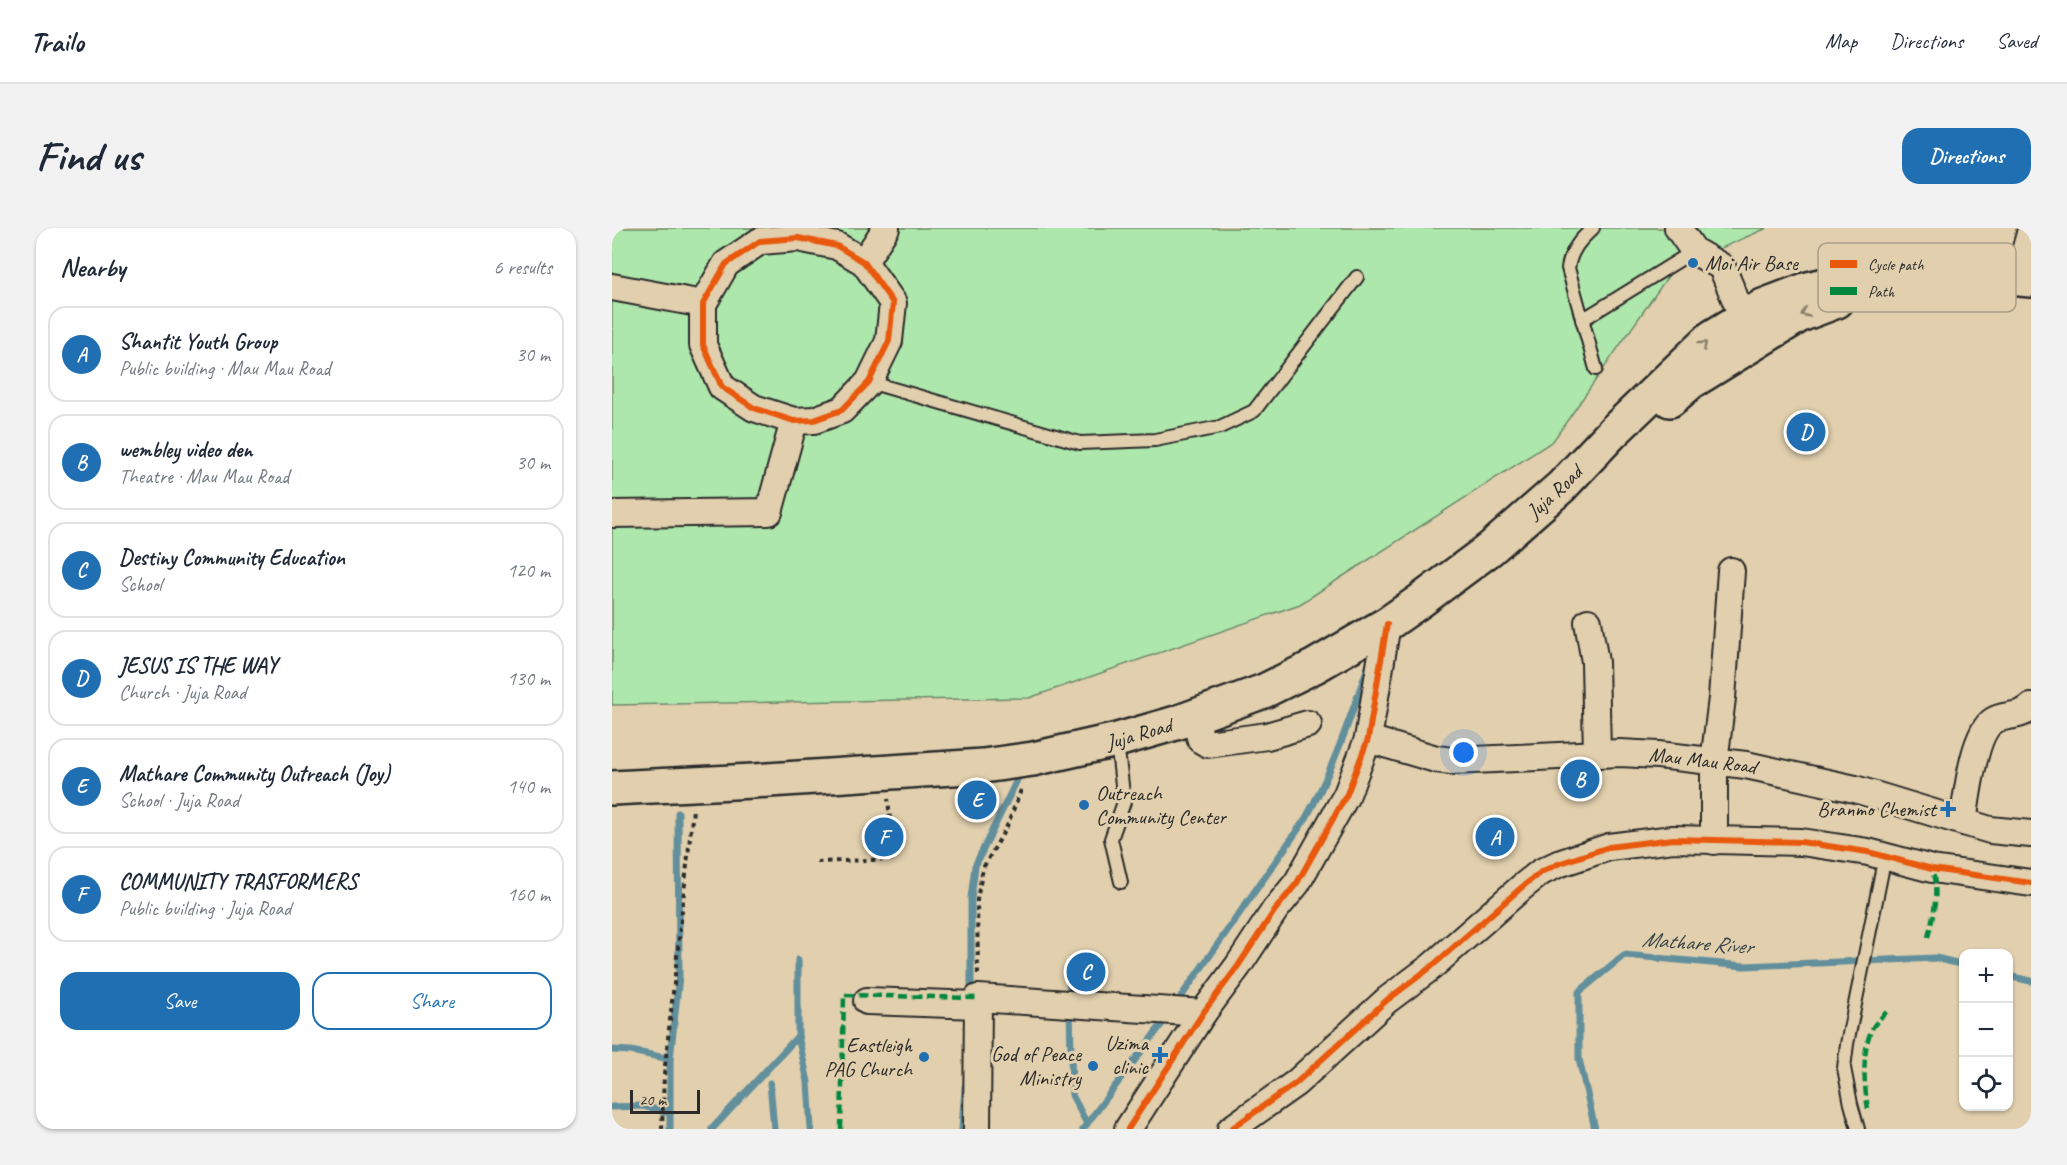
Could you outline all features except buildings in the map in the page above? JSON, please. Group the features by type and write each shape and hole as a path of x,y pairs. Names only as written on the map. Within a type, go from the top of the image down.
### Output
{"main road":[{"name":"Juja Road","path":"612,788 983,766 1033,759 1117,740 1264,691 1314,666 1387,624 1490,549 1561,486 1612,432 1712,337 1763,306 1818,287"},
{"path":"1587,460 1606,453 1691,382 1800,315 1818,308"}],"street":[{"path":"864,262 886,228"},
{"path":"1678,228 1694,251 1722,267 1743,318"},
{"path":"2024,279 2031,230"},
{"path":"798,238 837,246 864,262 893,303 889,341 868,382 842,410 814,420 794,421 754,408 722,387 703,345 703,304 726,264 760,241 798,238"},
{"path":"612,287 703,304"},
{"path":"612,514 769,512 794,421"},
{"path":"1714,841 1714,762 1722,698 1731,571"},
{"path":"1588,622 1595,662 1597,753"},
{"path":"1128,1129 1203,1013 1275,910 1297,883 1347,794 1368,739 1387,624"},
{"path":"1963,822 1978,742 1984,728 1994,720 2024,713 2031,707"},
{"path":"1194,716 1201,740 1208,744 1267,736 1308,724"},
{"name":"Mau Mau Road","path":"1368,739 1436,759 1452,761 1597,753 1658,755 1746,765 1862,791 1990,830 2031,834"},
{"path":"1231,1129 1296,1083 1387,1000 1431,967 1541,872 1609,847 1673,839 1801,842 1886,856 1932,869 2031,883"},
{"path":"867,1001 978,1002 1203,1013"},
{"path":"977,1129 978,1002"}],"lane":[{"path":"1593,228 1579,241 1570,254 1568,268 1596,369"},
{"path":"1582,320 1694,251"},
{"path":"868,382 1080,442 1155,441 1220,427 1254,411 1357,277"},
{"path":"1117,740 1124,802 1111,838 1121,882"},
{"path":"1858,1129 1844,1068 1857,993 1886,856"}],"path":[{"path":"978,1002 977,900 983,868 1007,826 1033,759"},
{"path":"817,862 894,859 886,772"},
{"path":"662,1129 667,1053 697,784"}],"green space":[{"path":"612,228 1767,228 1673,269 1553,441 1300,604 1029,698 612,705"}],"waterway":[{"path":"1176,1004 1306,818 1333,763 1368,667"},
{"path":"971,996 971,898 975,866 1017,780"},
{"path":"670,1129 670,1059 679,976 678,813"},
{"name":"Mathare River","path":"1595,1129 1579,1059 1579,992 1624,955 1744,966 1936,958 1959,964"},
{"path":"798,960 798,1036 808,1082 811,1129"},
{"path":"1069,966 1072,1095 1087,1124"},
{"name":"Mathare River","path":"2013,977 2031,981"},
{"path":"1083,1129 1168,1016"},
{"path":"712,1129 798,1036"},
{"path":"612,1050 631,1051 670,1059"},
{"path":"770,1083 774,1129"},
{"path":"962,1129 965,1087"},
{"path":"612,1107 643,1106 670,1113"}],"marked path":[{"path":"1928,937 1935,895 1932,869"},
{"path":"841,1129 844,995 978,998"},
{"path":"1868,1109 1865,1057 1869,1036 1873,1027 1889,1009"}],"cycle path":[{"path":"798,238 837,246 864,262 893,303 889,341 869,382 842,410 814,420 794,421 754,408 722,387 703,345 703,304 726,264 760,241 798,238"},
{"path":"1128,1129 1203,1013 1275,910 1297,883 1347,794 1368,739 1387,624"},
{"path":"1231,1129 1296,1083 1387,1000 1431,967 1541,872 1609,847 1673,839 1801,842 1868,852 1932,869 2031,883"}],"place":[{"name":"Moi Air Base","path":"1693,263"},
{"name":"JESUS IS THE WAY","path":"1806,432"},
{"name":"wembley video den","path":"1580,779"},
{"name":"Mathare Community Outreach (Joy)","path":"977,800"},
{"name":"Outreach Community Center","path":"1084,805"},
{"name":"Branmo Chemist","path":"1948,809"},
{"name":"COMMUNITY TRASFORMERS","path":"884,837"},
{"name":"Shantit Youth Group","path":"1495,837"},
{"name":"Destiny Community Education","path":"1086,972"},
{"name":"Uzima clinic","path":"1160,1055"},
{"name":"Eastleigh PAG Church","path":"924,1057"},
{"name":"God of Peace Ministry","path":"1093,1066"}]}
